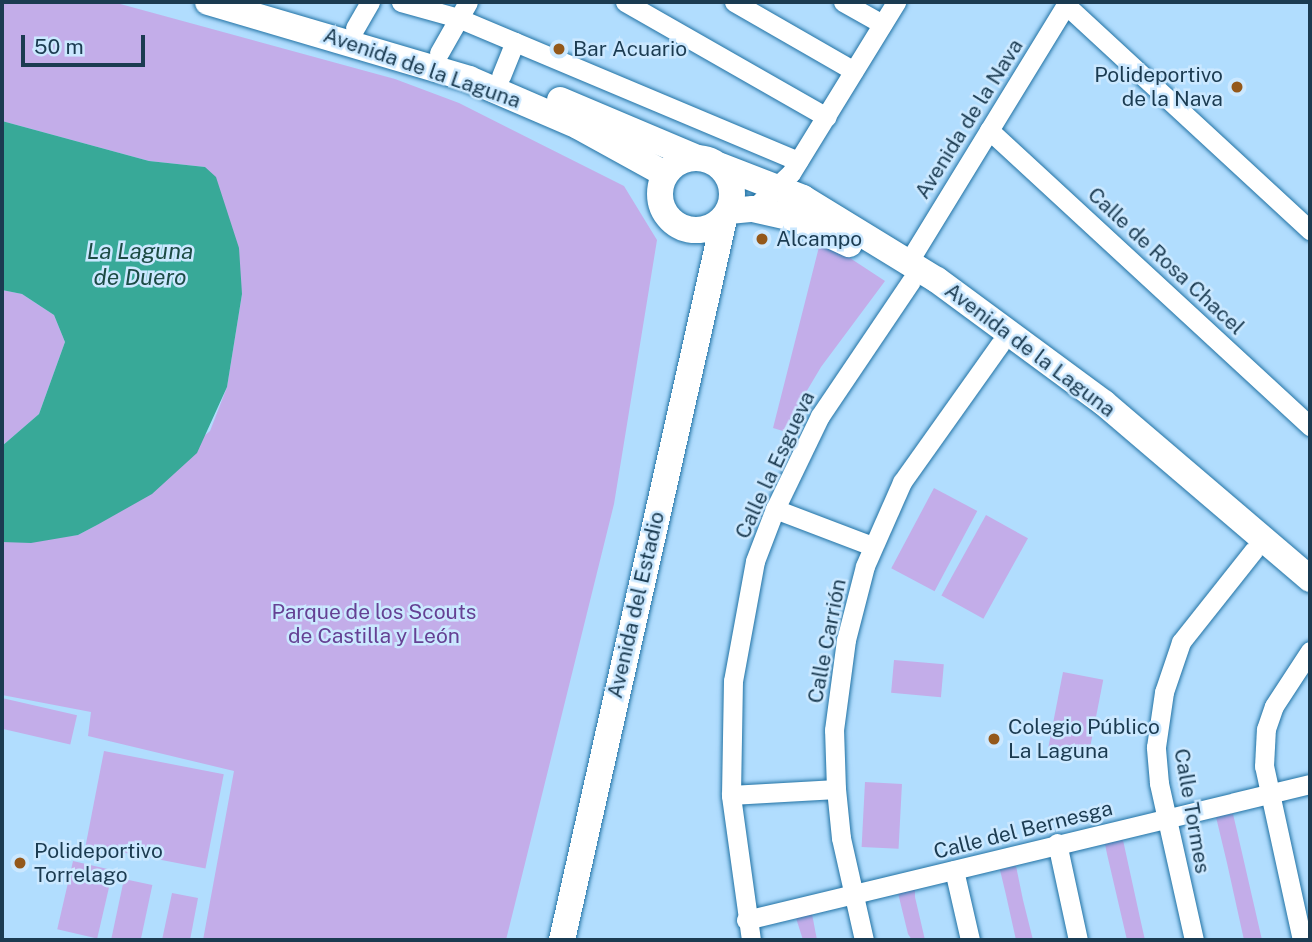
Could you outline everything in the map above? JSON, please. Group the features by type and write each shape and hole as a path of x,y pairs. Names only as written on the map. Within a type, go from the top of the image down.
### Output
{"street":[{"name":"Avenida de la Laguna","path":"208,2 469,79 578,125 665,174"},
{"name":"Avenida de la Laguna","path":"263,2 439,53 695,157"},
{"path":"355,28 370,2"},
{"path":"401,2 463,10 515,42 798,161"},
{"path":"625,2 827,117"},
{"path":"734,2 854,71"},
{"path":"843,2 882,24"},
{"path":"687,230 713,227 779,188 827,117 896,2"},
{"path":"1067,3 1310,230"},
{"name":"Avenida de la Nava","path":"910,271 989,130 1067,3"},
{"path":"439,53 463,10"},
{"path":"501,76 515,42"},
{"name":"Calle de Rosa Chacel","path":"989,130 1310,426"},
{"path":"711,271 687,230 667,217 660,201 665,174 679,162 695,157 721,166 731,182 735,213"},
{"name":"Avenida de la Laguna","path":"721,166 779,188 844,220 1105,424 1310,600"},
{"name":"Avenida de la Laguna","path":"735,213 825,230 910,271 1104,403 1310,579"},
{"name":"Avenida del Estadio","path":"562,940 711,271 735,213"},
{"name":"Calle la Esgueva","path":"751,940 746,920 731,795 733,681 755,561 775,509 820,416 910,271"},
{"name":"Calle Carrión","path":"864,940 853,895 836,789 834,730 846,640 872,546 902,482 1000,344"},
{"path":"775,509 872,546"},
{"name":"Calle Tormes","path":"1194,940 1167,820 1156,747 1164,692 1181,642 1254,550"},
{"path":"1302,940 1264,766 1266,729 1293,671 1310,651"},
{"name":"Calle del Bernesga","path":"746,920 1310,784"},
{"path":"731,795 836,789"},
{"path":"1057,843 1078,940"},
{"path":"954,870 970,940"}],"green space":[{"name":"Parque de los Scouts de Castilla y León","path":"2,2 113,2 395,79 459,103 624,186 657,240 614,504 506,940 203,940 234,771 88,736 91,712 2,695 2,542 78,535 97,525 210,431 227,387 242,294 205,167 149,161 2,121"},
{"path":"821,239 885,281 821,367 783,431 773,428"},
{"path":"2,290 22,294 54,315 65,342 39,414 2,446"},
{"path":"934,488 977,511 935,591 891,568"},
{"path":"986,515 1028,538 983,619 941,595"},
{"path":"894,660 944,664 941,697 891,693"},
{"path":"1063,672 1103,680 1088,758 1048,751"},
{"path":"2,698 77,715 70,745 2,729"},
{"path":"104,751 224,774 205,869 86,845"},
{"path":"865,782 902,784 899,849 862,847"},
{"path":"1233,814 1262,940 1244,940 1216,817"},
{"path":"1123,840 1145,940 1127,940 1107,854 1105,844"},
{"path":"73,861 113,870 97,938 57,929"},
{"path":"1016,866 1033,940 1016,940 1000,870"},
{"path":"124,879 152,885 141,940 111,939"},
{"path":"915,889 925,940 912,940 908,934 898,893"},
{"path":"172,893 198,898 190,940 162,940"},
{"path":"812,914 817,940 803,940 796,918"}],"water":[{"name":"La Laguna de Duero","path":"2,121 149,161 205,167 216,177 239,248 242,294 227,387 197,453 152,494 97,525 78,535 31,543 2,542 2,446 39,414 65,342 54,315 22,294 2,290"}],"place":[{"name":"Bar Acuario","path":"559,49"},
{"name":"Polideportivo de la Nava","path":"1237,87"},
{"name":"Alcampo","path":"762,239"},
{"name":"Colegio Público La Laguna","path":"994,739"},
{"name":"Polideportivo Torrelago","path":"20,863"}]}
